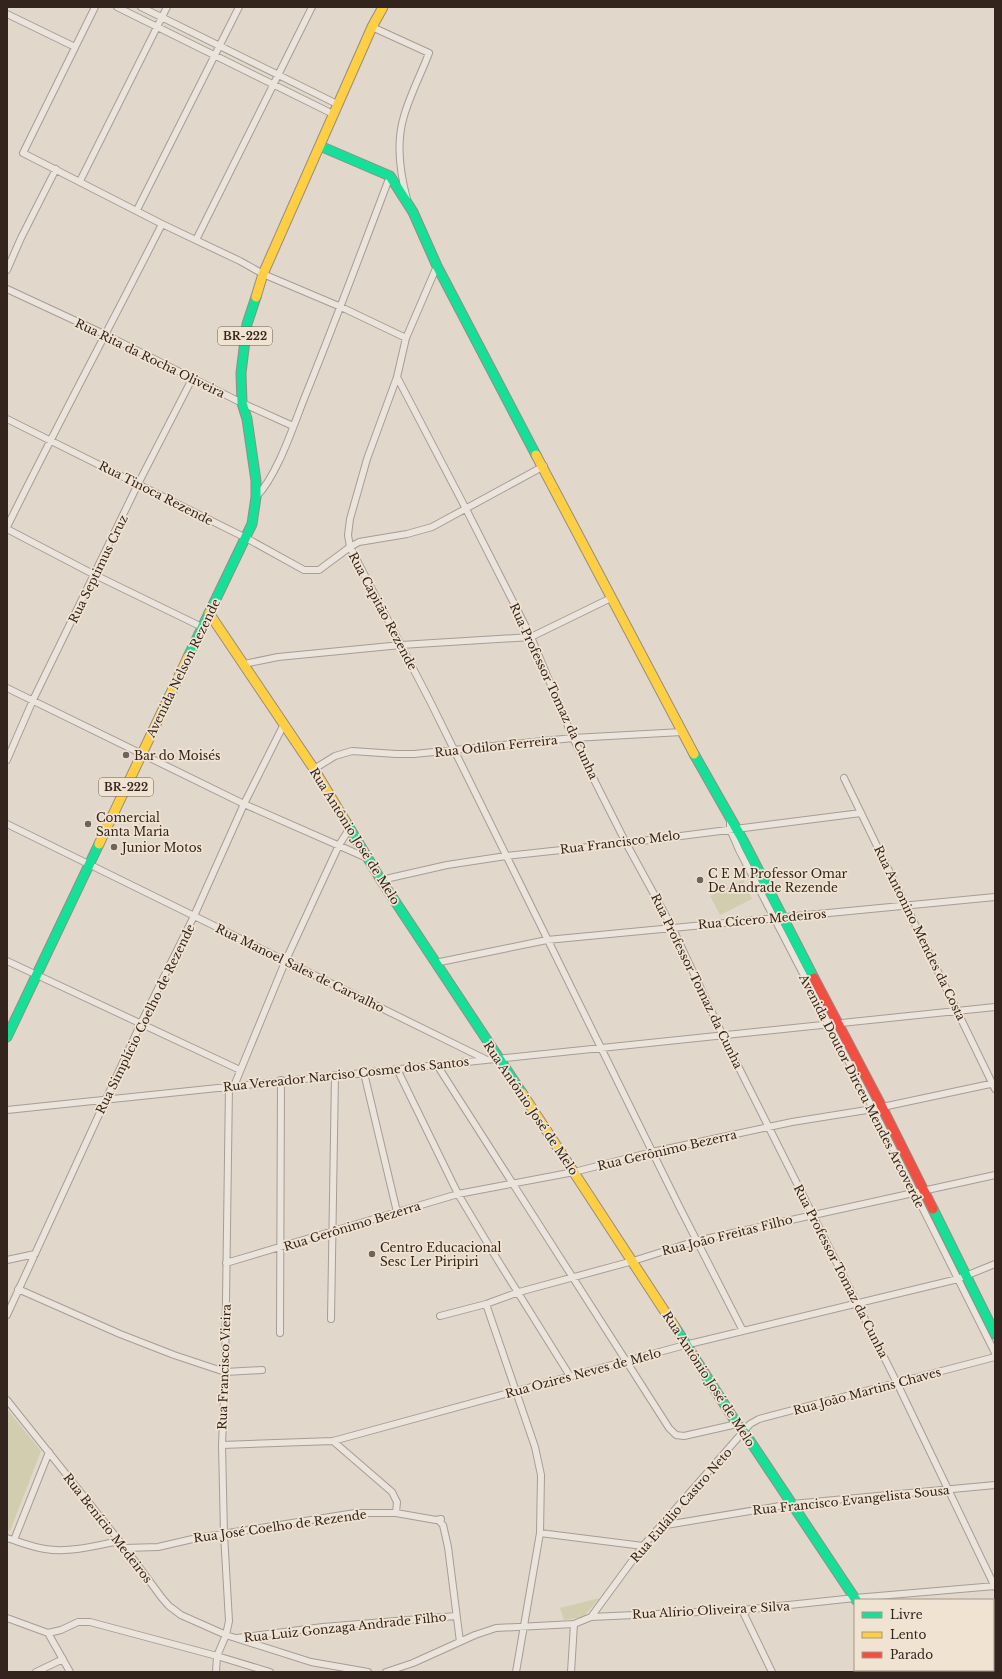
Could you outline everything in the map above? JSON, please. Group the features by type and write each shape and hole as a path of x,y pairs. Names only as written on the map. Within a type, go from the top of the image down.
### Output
{"street":[{"path":"95,7 23,153 162,224 240,261 263,274 341,307 406,338"},
{"path":"117,7 333,114"},
{"path":"141,7 277,76 337,104"},
{"path":"80,181 167,7"},
{"path":"137,210 239,7"},
{"path":"196,240 312,7"},
{"name":"BR-222","path":"246,538 252,524 256,496 255,467 247,419 242,403 241,373 247,324 263,274 337,104 372,27 383,7"},
{"path":"7,14 75,47"},
{"path":"372,27 429,53 403,117 400,140 400,174 408,205"},
{"path":"256,496 272,477 341,307 390,176 320,146"},
{"path":"7,270 21,238 56,169"},
{"name":"Avenida Doutor Dirceu Mendes Arcoverde","path":"390,176 426,237 437,266 544,466 611,598 682,732 730,818 733,829 877,1108 962,1278 995,1352"},
{"path":"162,224 50,441 7,528 95,575 202,627"},
{"name":"Rua Capitão Rezende","path":"437,266 406,338 396,377 368,456 348,529 350,547 455,751 652,1152 743,1332"},
{"name":"Rua Rita da Rocha Oliveira","path":"7,289 106,335 242,403 293,426"},
{"name":"Rua Professor Tomaz da Cunha","path":"396,377 466,509 530,637 573,738 626,842 672,927 723,1036 856,1303 898,1382 995,1586"},
{"name":"Rua Septimus Cruz","path":"7,760 33,700 138,484 192,379"},
{"name":"Rua Tinoca Rezende","path":"7,419 246,538 304,570 319,570 350,547"},
{"path":"350,547 366,540 432,527 544,466"},
{"name":"Avenida Nelson Rezende","path":"7,1037 141,754 246,538"},
{"path":"244,664 278,657 401,645 530,637 611,598"},
{"name":"Rua Antônio José de Melo","path":"210,613 314,769 380,880 633,1261 685,1345 737,1424 744,1432 856,1599"},
{"path":"7,688 244,804 367,858"},
{"name":"Rua Simplício Coelho de Rezende","path":"7,1314 141,1024 194,916 244,804 284,724"},
{"name":"Rua Odilon Ferreira","path":"314,769 335,756 352,751 396,754 455,751 573,738 682,732"},
{"name":"Rua Antonino Mendes da Costa","path":"844,778 994,1085"},
{"name":"Rua Francisco Melo","path":"380,880 447,865 506,856 862,813"},
{"name":"Rua Manoel Sales de Carvalho","path":"7,824 485,1059"},
{"name":"Rua Francisco Vieira","path":"217,1656 226,1636 229,1612 224,1534 222,1445 232,1086 285,962 339,845 350,828"},
{"name":"Rua Cícero Medeiros","path":"435,963 548,940 995,896"},
{"path":"7,961 240,1070"},
{"name":"Rua Vereador Narciso Cosme dos Santos","path":"7,1110 281,1080 364,1073 485,1059 499,1059 995,1007"},
{"path":"437,1065 668,1428 679,1436 737,1424"},
{"path":"397,1069 458,1194 570,1376"},
{"path":"364,1073 397,1212"},
{"path":"331,1319 335,1075"},
{"path":"280,1333 281,1080"},
{"name":"Rua Gerônimo Bezerra","path":"226,1263 281,1248 458,1194 574,1172 652,1152 769,1127 994,1085"},
{"name":"Rua João Freitas Filho","path":"440,1316 486,1304 518,1292 633,1261 696,1240 813,1214 919,1193 995,1175"},
{"path":"7,1260 35,1254"},
{"name":"Rua Ozires Neves de Melo","path":"222,1445 333,1441 685,1345 962,1278 995,1264"},
{"name":"Avenida Doutor Dirceu Mendes Arcoverde","path":"962,1278 995,1334"},
{"path":"18,1289 154,1347 225,1372 262,1370"},
{"path":"486,1304 539,1462 540,1533 516,1672"},
{"name":"Rua João Martins Chaves","path":"744,1432 750,1424 759,1419 995,1357"},
{"name":"Rua Benício Medeiros","path":"7,1400 125,1548 169,1606 181,1615 226,1636 235,1638"},
{"name":"Rua Eulálio Castro Neto","path":"591,1617 643,1546 744,1432"},
{"path":"333,1441 392,1492 397,1502 396,1514"},
{"path":"14,1540 49,1452"},
{"name":"Rua Francisco Evangelista Sousa","path":"660,1526 792,1504 995,1485"},
{"name":"Rua José Coelho de Rezende","path":"125,1548 158,1547 224,1534 355,1513 396,1514 436,1520 441,1519 440,1522 443,1525 448,1547 456,1616"},
{"path":"540,1533 643,1546"},
{"path":"7,1538 32,1546 58,1550 82,1548 119,1541"},
{"name":"Rua Alírio Oliveira e Silva","path":"856,1599 995,1586"},
{"name":"Rua Alírio Oliveira e Silva","path":"386,1672 414,1663 460,1642 496,1628 574,1624 591,1617 742,1610 854,1599"},
{"path":"742,1610 772,1672"},
{"path":"456,1616 460,1642"},
{"name":"Rua Luiz Gonzaga Andrade Filho","path":"235,1638 323,1627 456,1616"},
{"path":"7,1618 48,1633 60,1630 78,1622 90,1622 217,1656 270,1672"},
{"path":"571,1672 574,1624"},
{"path":"48,1633 70,1672"},
{"path":"235,1638 311,1662 368,1672"},
{"path":"217,1656 217,1671"},
{"path":"36,1672 63,1659"}],"shaded area":[{"path":"743,880 752,899 720,915 710,896"},
{"path":"7,1409 41,1451 10,1531 7,1530"},
{"path":"600,1598 583,1617 564,1620 560,1608"}],"traffic: fast":[{"path":"320,146 390,176 413,212 437,266 536,455"},
{"path":"188,657 252,524 256,497 256,481 247,419 242,403 241,373 247,324 256,297"},
{"path":"694,754 744,842 814,978"},
{"path":"346,822 381,880 522,1093"},
{"path":"7,1037 99,844"},
{"path":"933,1209 995,1334"},
{"path":"675,1327 737,1424 744,1432 855,1599"}],"traffic: slow":[{"path":"256,297 263,274 372,27 383,7"},
{"path":"536,455 694,754"},
{"path":"209,613 314,769 346,822"},
{"path":"99,844 188,657"},
{"path":"522,1093 675,1327"}],"traffic: jam":[{"path":"814,978 882,1107 933,1209"}],"place":[{"name":"Bar do Moisés","path":"126,755"},
{"name":"Comercial Santa Maria","path":"88,824"},
{"name":"Junior Motos","path":"114,847"},
{"name":"C E M Professor Omar De Andrade Rezende","path":"700,880"},
{"name":"Centro Educacional Sesc Ler Piripiri","path":"372,1254"}]}
